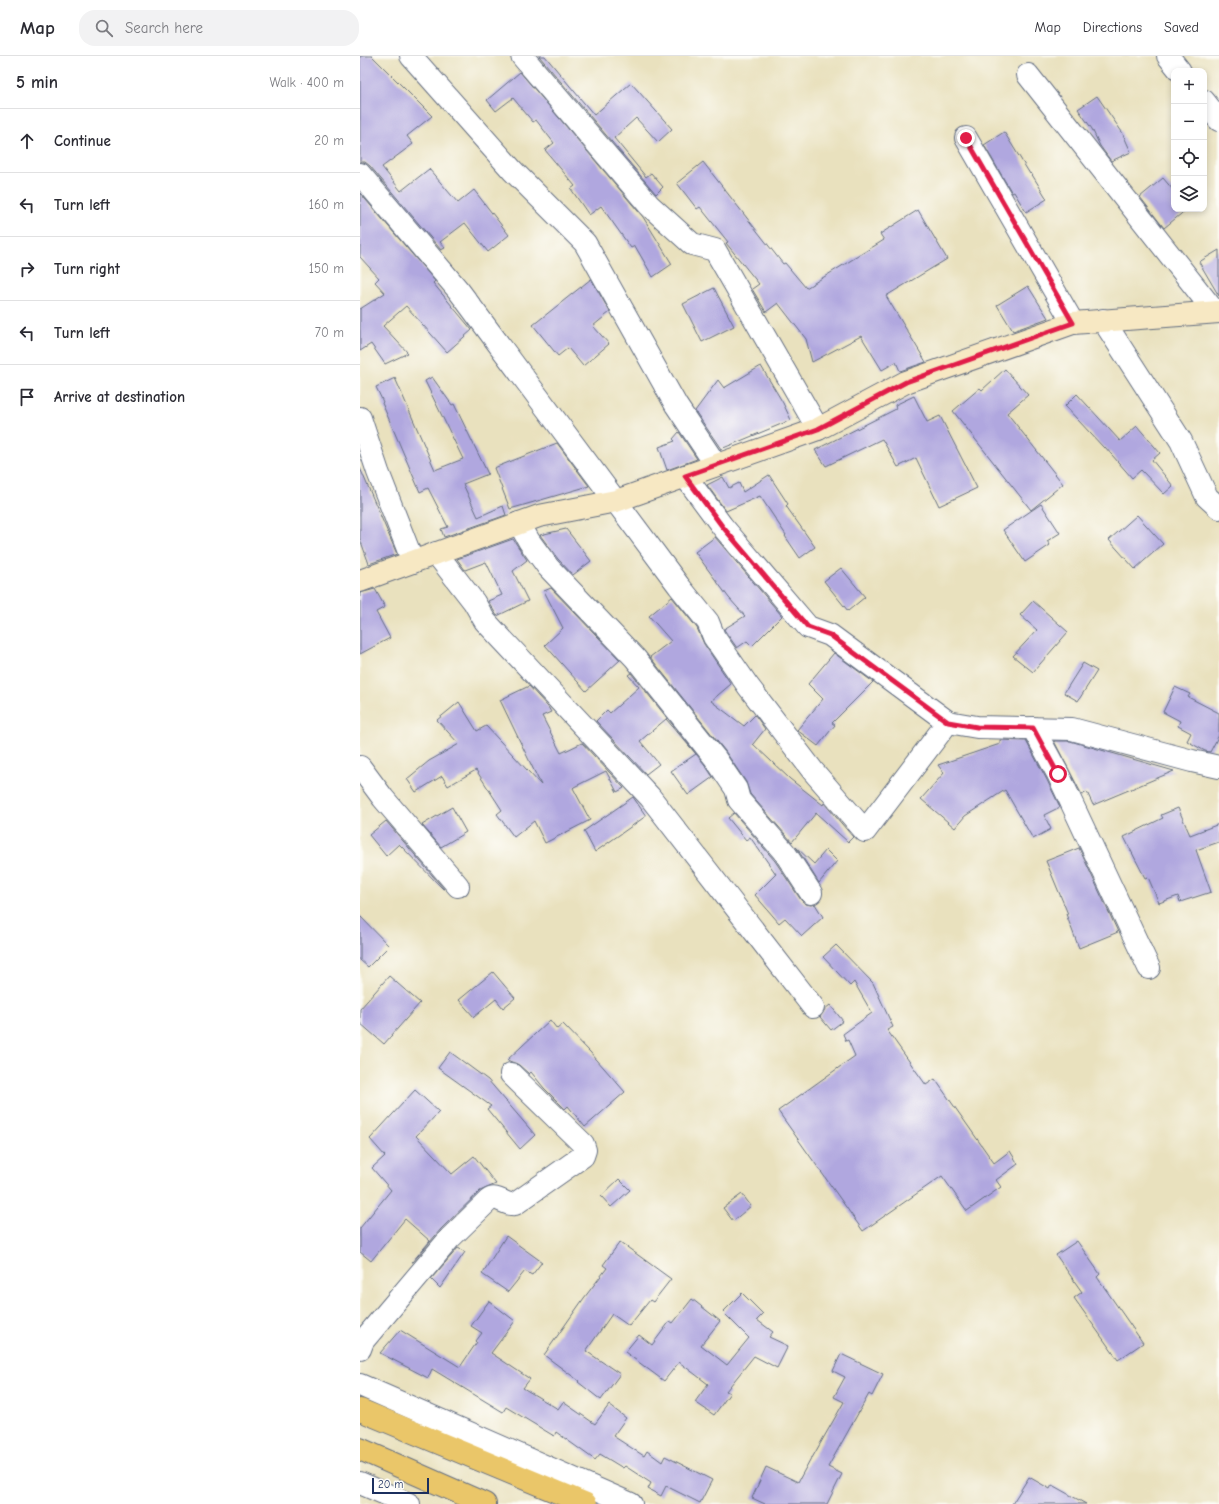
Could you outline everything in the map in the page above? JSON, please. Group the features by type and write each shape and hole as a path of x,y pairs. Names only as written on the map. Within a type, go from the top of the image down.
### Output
{"highway":[{"path":"360,1410 586,1504"},
{"path":"360,1449 485,1504"}],"street":[{"path":"411,56 513,171 585,243 676,405 716,465"},
{"path":"522,56 649,205 692,244 714,250 818,429"},
{"path":"1168,56 1178,68"},
{"path":"1028,75 1217,311"},
{"path":"1206,104 1219,120"},
{"path":"966,138 1073,323"},
{"path":"360,174 459,291 679,586 708,622 714,637 748,686 813,770 865,831 948,722"},
{"path":"360,580 539,516 616,501 818,429 906,382 1073,323 1217,311"},
{"path":"1103,320 1181,441 1207,497 1219,508"},
{"path":"360,418 378,472 413,562"},
{"path":"685,476 722,526 808,627 830,635 948,722 977,727 1072,728 1219,767"},
{"path":"519,523 529,541 548,568 635,658 711,753 736,789 739,800 785,853 811,893"},
{"path":"436,553 474,602 484,621 650,797 813,1007"},
{"path":"1033,728 1058,774 1150,968"},
{"path":"360,768 383,798 458,886"},
{"path":"360,1349 363,1341 450,1238 489,1200 495,1198 507,1203 515,1204 583,1156 585,1150 583,1144 511,1074"},
{"path":"360,1385 631,1504"},
{"path":"360,1483 409,1504"}],"building":[{"path":"360,56 372,56 432,116 407,136 413,144 382,167 401,191 429,169 458,203 474,190 509,235 488,252 465,223 440,242 445,248 441,250 370,166 365,162 360,162"},
{"path":"539,56 545,56 594,115 631,83 672,129 658,142 636,118 614,138 646,177 651,173 663,187 656,194"},
{"path":"520,72 643,217 672,264 653,277 635,246 631,248 601,206 589,215 571,189 575,186 545,150 554,143 536,120 533,122 513,98 496,111 487,100"},
{"path":"1097,96 1122,132 1131,152 1111,161 1100,146 1092,129 1078,109"},
{"path":"1004,132 1047,199 1026,212 1014,192 1012,193 984,145"},
{"path":"703,162 783,264 785,263 806,288 884,240 880,234 918,210 947,259 886,296 926,362 900,371 896,362 882,370 861,336 812,362 806,339 778,303 766,312 752,289 759,284 726,243 728,242 700,207 697,209 677,183"},
{"path":"1163,178 1171,187 1171,212 1183,212 1164,228 1140,197"},
{"path":"360,193 435,281 433,283 472,330 447,352 406,306 383,326 408,353 385,364 371,344 360,351 360,309 385,293 375,282 379,278 360,257"},
{"path":"1219,250 1219,296 1199,262"},
{"path":"591,279 610,312 593,326 609,344 583,366 568,348 558,356 533,325"},
{"path":"1028,286 1048,318 1013,331 997,305"},
{"path":"714,288 734,326 702,342 683,304"},
{"path":"761,366 783,403 791,420 721,449 695,411 718,380 724,388"},
{"path":"1005,369 1028,395 1007,413 1063,484 1031,510 953,411 980,388 982,390"},
{"path":"432,377 452,405 454,404 488,474 463,484 478,517 503,506 506,515 444,537 441,529 448,527 428,488 420,492 376,387 395,378 435,470 463,459 425,381"},
{"path":"1077,394 1120,441 1137,426 1160,453 1152,460 1173,486 1164,494 1141,470 1132,478 1105,447 1104,448 1065,406"},
{"path":"914,396 927,422 940,416 977,488 939,506 916,458 898,467 882,439 826,466 815,450 896,409 895,405"},
{"path":"679,432 697,459 667,470 659,447 675,441 673,439"},
{"path":"557,443 589,486 510,509 494,468"},
{"path":"360,468 397,554 369,564 360,539"},
{"path":"769,475 788,504 786,506 815,547 800,558 760,496 726,511 707,485 723,477 729,488 739,483 743,492"},
{"path":"1041,504 1060,533 1047,541 1050,545 1025,562 1003,530"},
{"path":"1137,515 1163,544 1135,569 1109,540"},
{"path":"566,529 591,561 573,575 558,559 540,535"},
{"path":"715,537 782,616 752,646 747,641 737,648 725,631 724,629 745,616 729,598 695,552"},
{"path":"513,539 527,560 513,571 528,601 497,616 488,601 502,595 486,562 465,570 457,559"},
{"path":"841,568 865,597 848,611 824,581"},
{"path":"551,588 620,660 586,691 545,645 563,628 544,591"},
{"path":"375,589 385,607 376,612 390,638 360,654 360,593"},
{"path":"672,597 697,628 704,644 731,684 711,701 744,726 755,715 765,729 753,744 790,779 823,805 824,803 853,837 848,842 816,813 792,842 750,794 746,782 725,751 650,657 671,641 649,616"},
{"path":"1033,601 1068,632 1033,672 1013,656 1037,630 1020,615"},
{"path":"834,653 873,682 832,723 835,725 818,746 797,730 823,699 808,684"},
{"path":"1083,663 1097,671 1078,701 1064,693"},
{"path":"631,673 705,765 713,777 688,795 671,771 696,754 666,719 640,741 659,764 646,774 596,721 607,710 610,713 639,687 628,675"},
{"path":"529,686 551,712 542,716 561,753 582,743 624,788 617,792 606,771 574,787 573,788 590,820 545,843 534,821 514,837 497,814 502,810 476,770 448,786 442,776 416,792 407,779 429,761 459,744 437,720 459,702 477,731 486,726 541,785 500,700"},
{"path":"1175,687 1190,694 1188,697 1219,713 1219,735 1210,752 1205,751 1187,741 1191,733 1178,726 1180,721 1163,712"},
{"path":"1000,740 1026,741 1060,807 1044,815 1051,829 1033,839 1005,790 965,816 955,828 921,799 944,773 938,765 1000,744"},
{"path":"1054,741 1070,741 1174,771 1093,805 1087,792 1082,795"},
{"path":"633,797 646,816 595,852 584,831"},
{"path":"452,807 466,832 441,847 422,825"},
{"path":"1178,808 1190,835 1219,824 1219,842 1196,850 1211,892 1180,902 1178,896 1159,903 1148,877 1145,878 1124,837 1163,818 1161,815"},
{"path":"734,813 775,861 801,900 806,904 815,904 823,917 802,936 785,918 779,923 755,895 776,874 750,837 746,840 728,818"},
{"path":"386,821 444,889 399,844 386,856 369,835"},
{"path":"796,847 814,864 826,850 837,861 819,883"},
{"path":"1079,848 1118,932 1079,948 1066,914 1068,914 1046,861"},
{"path":"360,916 389,946 368,967 360,960"},
{"path":"836,945 873,983 893,1027 887,1030 926,1085 935,1079 994,1163 1010,1151 1018,1164 996,1180 1001,1187 967,1211 942,1176 863,1231 778,1111 855,1056 848,1040 846,1041 843,1034 872,1013 854,982 850,986 823,957"},
{"path":"493,972 515,998 503,1008 496,999 474,1017 459,1000"},
{"path":"389,976 420,1003 384,1044 360,1023 360,1009"},
{"path":"830,1005 843,1021 831,1030 820,1017 825,1009"},
{"path":"550,1020 557,1029 563,1024 625,1092 585,1127 568,1106 565,1109 544,1088 531,1072 529,1074 519,1065 507,1060"},
{"path":"450,1052 488,1080 535,1135 520,1149 487,1109 491,1106 438,1068"},
{"path":"415,1090 439,1112 416,1136 452,1174 474,1156 496,1184 480,1191 441,1229 413,1262 430,1241 405,1219 371,1261 360,1252 360,1228 391,1190 372,1168 385,1156 370,1139"},
{"path":"619,1179 630,1190 611,1207 601,1196"},
{"path":"742,1194 751,1206 733,1221 723,1208"},
{"path":"506,1236 542,1262 532,1275 525,1271 508,1292 482,1274"},
{"path":"1077,1241 1100,1274 1097,1277 1143,1343 1118,1360 1074,1298 1082,1292 1056,1255"},
{"path":"620,1242 671,1279 653,1302 650,1300 629,1326 612,1314 586,1351 620,1374 601,1400 578,1382 579,1381 544,1355 607,1268 603,1265"},
{"path":"458,1248 465,1252 440,1288 431,1279"},
{"path":"742,1293 763,1314 757,1320 773,1332 769,1337 788,1346 777,1368 754,1356 726,1391 730,1393 714,1415 695,1402 708,1384 679,1362 664,1381 625,1352 639,1335 652,1345 670,1321 673,1323 692,1299 720,1321 701,1345 727,1365 749,1338 723,1312"},
{"path":"489,1301 515,1321 491,1353 530,1379 523,1388 558,1409 563,1402 595,1424 609,1405 626,1418 613,1436 644,1456 647,1451 662,1462 665,1456 712,1480 700,1503 666,1486 661,1496 648,1489 651,1483 625,1466 623,1468 600,1454 595,1460 556,1432 554,1436 506,1407 503,1412 432,1369 428,1378 380,1353 400,1330 460,1367 482,1333 471,1326"},
{"path":"841,1354 883,1374 872,1396 869,1394 828,1467 842,1474 827,1504 765,1504 752,1498 766,1467 798,1482 844,1402 834,1397 845,1377 833,1371"},
{"path":"1029,1477 1050,1489 1052,1485 1086,1504 1012,1504"}],"route":[{"path":"966,138 1073,323 906,382 818,429 685,476 722,526 808,627 830,635 948,722 977,727 1033,728 1058,774"}]}
